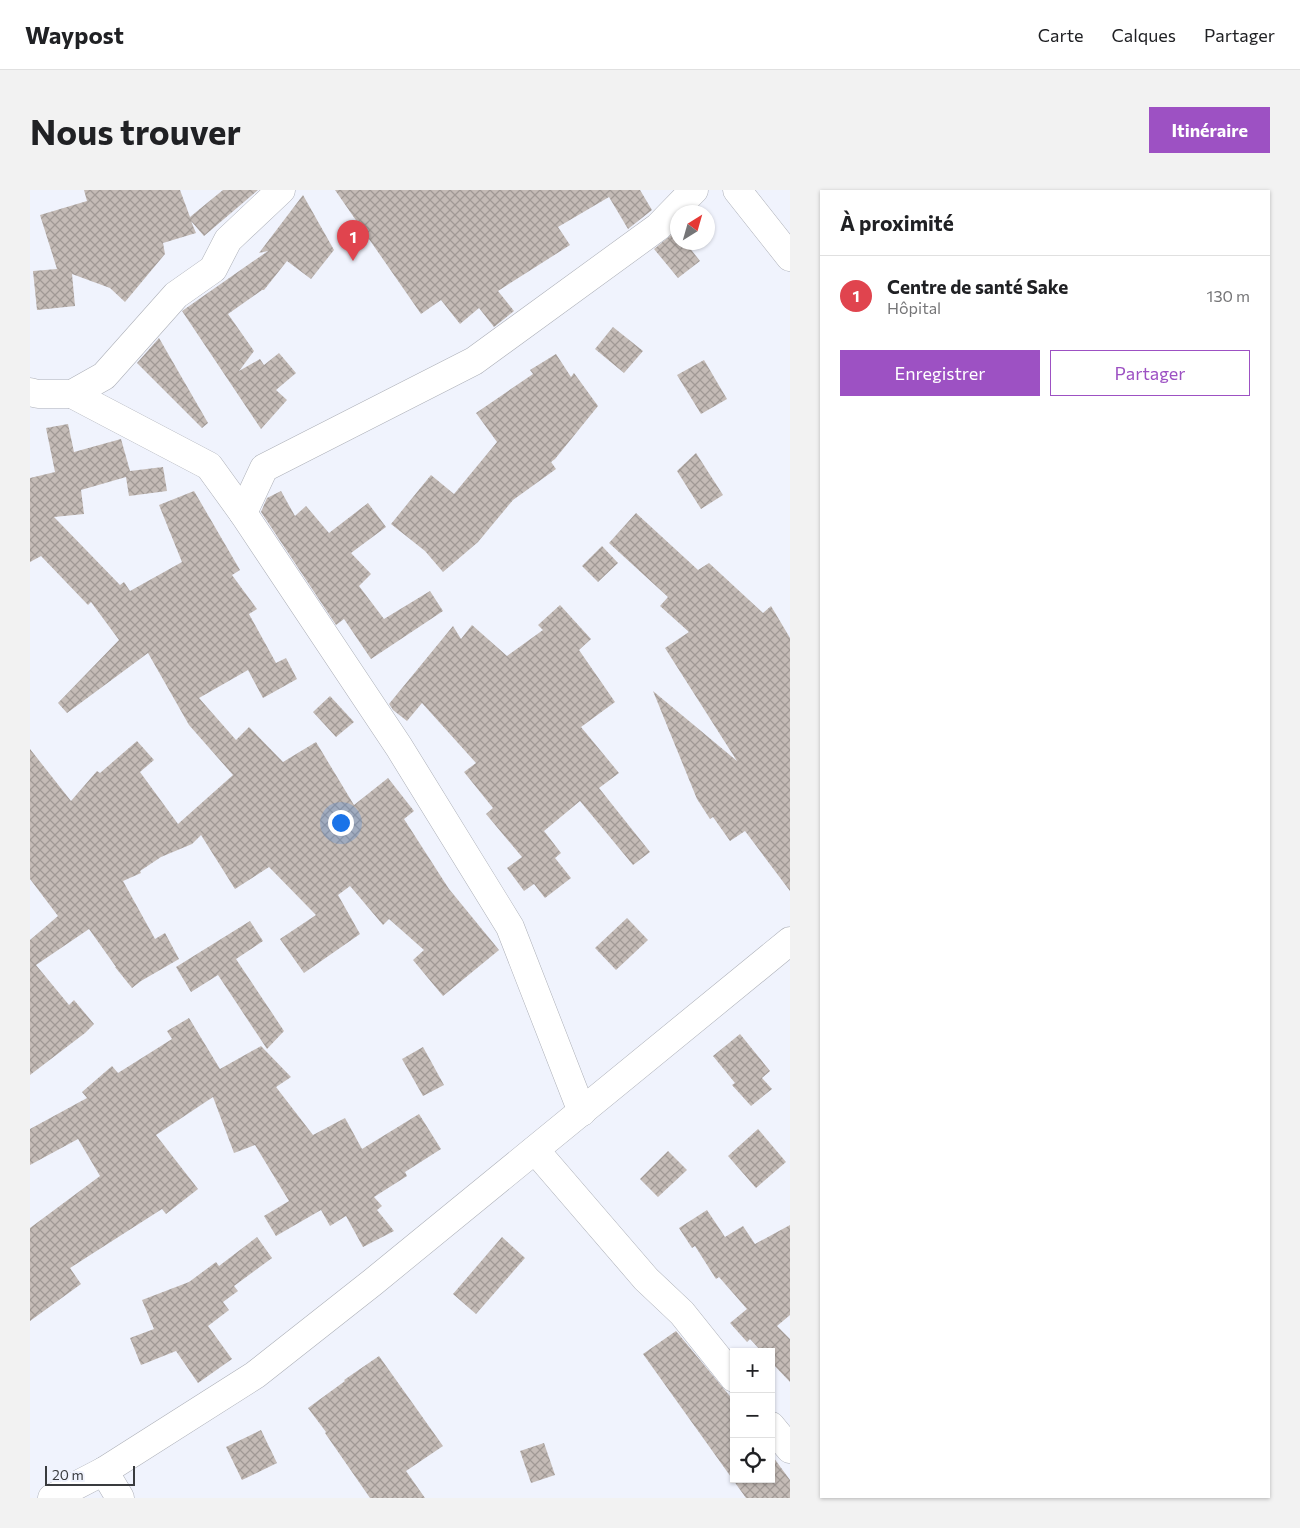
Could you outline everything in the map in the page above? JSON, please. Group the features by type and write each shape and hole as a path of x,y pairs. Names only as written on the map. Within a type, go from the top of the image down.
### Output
{"main road":[{"path":"72,394 104,376 176,295 213,268 228,240 281,190"},
{"path":"243,514 264,468 474,361 658,227 694,190"},
{"path":"737,190 790,258"},
{"path":"30,392 38,394 72,394 209,466 399,747 510,927 582,1112"},
{"path":"52,1498 104,1470 255,1375 373,1282 790,941"},
{"path":"535,1150 646,1279 682,1313 730,1373"},
{"path":"775,1431 790,1449"},
{"path":"104,1470 120,1498"}],"building":[{"path":"84,190 180,190 190,217 223,190 258,190 204,236 191,221 196,233 163,243 165,254 125,302 110,288 72,274 75,306 37,310 33,271 57,269 40,215 87,201"},
{"path":"335,190 640,190 652,210 628,229 609,197 558,227 570,245 498,291 514,311 494,327 479,308 460,324 441,300 421,314"},
{"path":"303,195 334,250 311,279 287,261 264,290 228,314 254,351 239,371 260,359 264,365 279,353 296,373 276,390 287,400 261,429 182,311 268,251 259,253"},
{"path":"670,236 670,250 691,250 700,261 678,278 654,249"},
{"path":"613,327 643,351 624,373 595,349"},
{"path":"159,338 208,423 202,428 137,363"},
{"path":"556,354 571,377 574,373 598,406 551,462 556,469 513,500 478,542 443,572 425,551 391,524 431,475 454,494 497,442 476,413 533,374 530,370"},
{"path":"704,360 727,399 701,414 677,375"},
{"path":"68,424 74,452 121,439 130,471 163,467 167,491 129,496 126,477 81,490 84,514 54,517 120,585 124,582 130,591 182,562 159,505 194,491 240,570 232,575 257,609 249,614 276,663 286,658 297,679 263,698 248,670 199,698 236,740 249,727 283,762 316,742 354,805 388,778 414,811 404,819 449,889 499,950 443,996 413,960 424,950 389,919 383,925 350,886 338,895 360,934 304,973 280,939 316,915 269,867 235,889 201,835 192,844 161,857 140,871 141,873 123,881 155,939 165,933 179,959 132,988 89,929 36,965 69,1005 74,1000 94,1024 30,1075 30,940 58,916 30,879 30,749 71,801 97,771 100,773 137,741 154,760 140,772 178,824 233,775 189,725 148,653 67,713 58,703 119,640 91,602 88,605 41,556 30,562 30,478 55,472 46,428"},
{"path":"696,453 723,495 701,509 677,471"},
{"path":"281,491 295,516 306,506 329,533 368,503 386,527 351,553 371,574 359,586 384,619 430,591 443,611 371,659 344,619 336,625 261,512 267,498"},
{"path":"636,513 698,570 709,563 763,613 771,606 790,638 790,891 745,831 730,841 713,817 710,819 697,799 653,691 737,761 665,648 689,632 660,606 668,597 609,543"},
{"path":"602,546 618,563 598,582 582,566"},
{"path":"560,605 591,639 579,650 615,702 581,727 619,773 599,788 650,852 633,865 580,801 544,831 561,853 555,858 571,878 545,898 534,884 524,891 507,868 522,857 486,814 493,808 464,772 476,763 422,703 407,721 393,710 389,704 453,626 461,639 472,625 507,656 543,630 538,625"},
{"path":"330,696 354,722 336,737 313,712"},
{"path":"627,918 648,940 616,970 595,948"},
{"path":"250,921 263,941 236,959 284,1031 267,1049 218,975 191,992 176,967"},
{"path":"189,1018 220,1069 261,1046 291,1077 276,1087 313,1135 345,1118 362,1149 419,1114 441,1149 405,1172 407,1176 374,1197 382,1206 377,1210 394,1231 363,1247 346,1216 330,1226 321,1210 276,1236 264,1216 289,1201 255,1145 234,1153 213,1097 156,1135 198,1189 166,1214 162,1209 70,1268 81,1284 30,1321 30,1228 100,1176 78,1139 30,1165 30,1129 87,1098 82,1092 112,1066 118,1073 172,1039 167,1031"},
{"path":"740,1034 770,1071 762,1078 772,1089 751,1106 732,1085 735,1083 713,1056"},
{"path":"423,1047 444,1085 423,1096 402,1059"},
{"path":"758,1129 786,1162 756,1188 728,1156"},
{"path":"668,1151 687,1170 658,1197 640,1179"},
{"path":"707,1210 725,1237 743,1226 755,1244 790,1225 790,1315 777,1326 790,1339 790,1382 775,1366 775,1348 758,1348 750,1339 747,1342 730,1323 747,1309 719,1277 716,1279 695,1246 692,1248 679,1228"},
{"path":"257,1237 272,1258 234,1286 238,1291 223,1302 229,1310 208,1326 232,1359 198,1383 176,1351 141,1365 130,1338 154,1329 142,1300 189,1282 216,1262 219,1266"},
{"path":"502,1237 525,1258 476,1314 453,1294"},
{"path":"676,1331 730,1396 730,1476 643,1354"},
{"path":"379,1356 443,1446 406,1471 425,1498 370,1498 308,1408"},
{"path":"261,1430 277,1463 242,1480 226,1447"},
{"path":"544,1443 555,1475 531,1483 520,1451"},
{"path":"775,1459 790,1480 790,1498 746,1498 735,1483 775,1483"}],"place":[{"name":"Centre de santé Sake","path":"353,261"}]}
